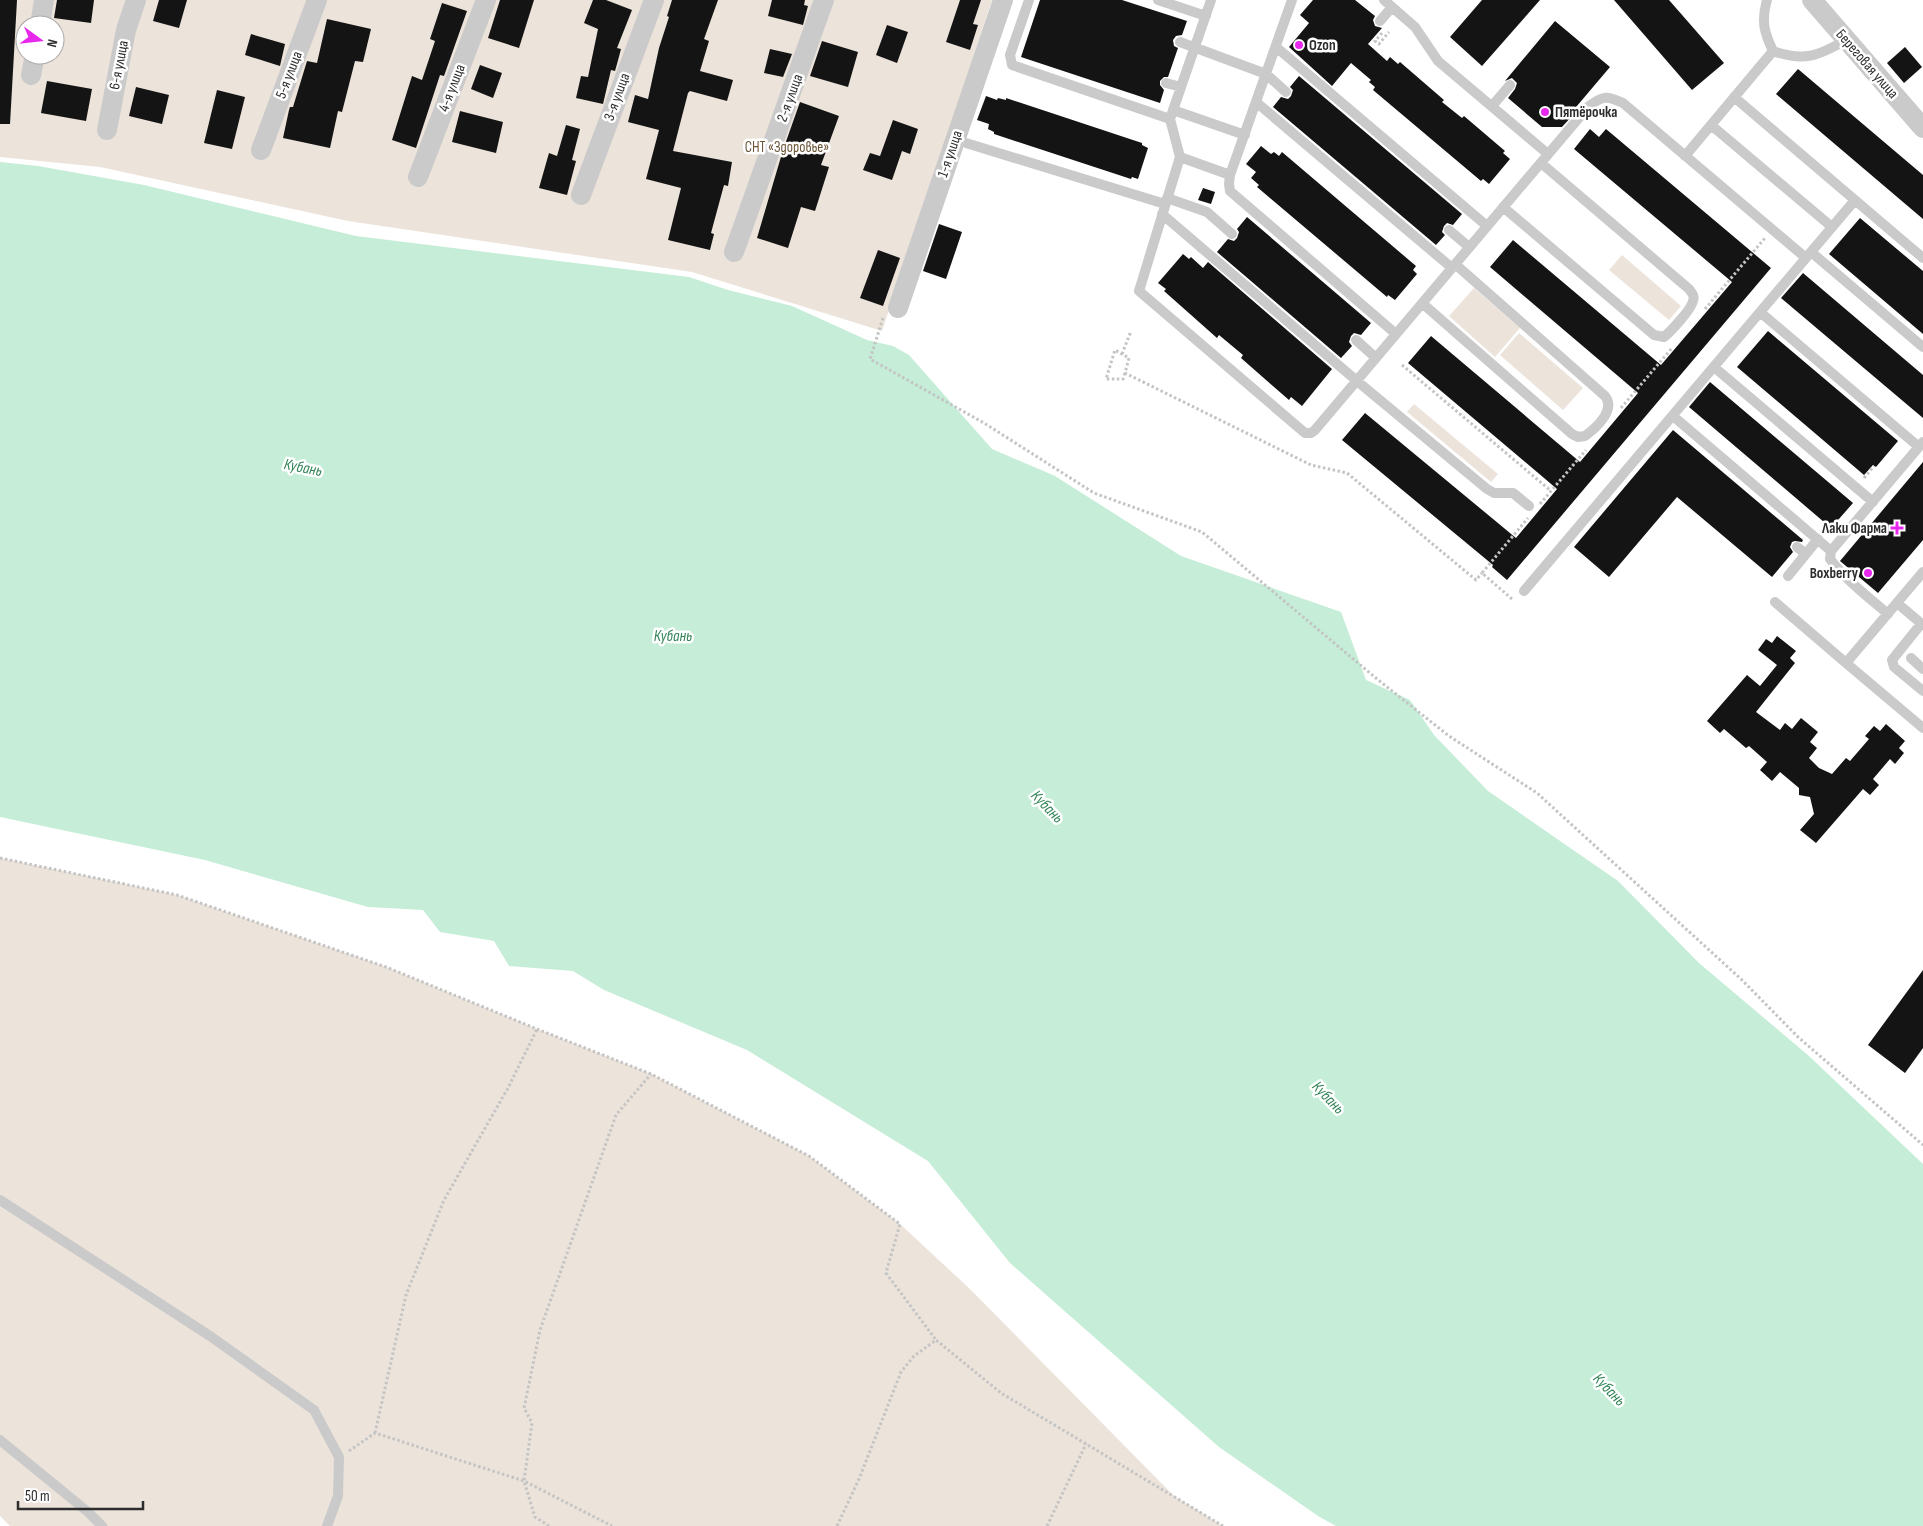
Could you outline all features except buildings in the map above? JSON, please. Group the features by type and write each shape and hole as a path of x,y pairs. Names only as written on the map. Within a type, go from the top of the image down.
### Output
{"street":[{"path":"42,15 44,0"},
{"name":"6-я улица","path":"106,130 126,30 136,0"},
{"name":"5-я улица","path":"261,150 317,0"},
{"name":"4-я улица","path":"418,177 486,0"},
{"name":"3-я улица","path":"581,195 654,0"},
{"name":"2-я улица","path":"734,252 824,0"},
{"name":"1-я улица","path":"891,310 1003,0"},
{"name":"Береговая улица","path":"1812,0 1923,128"},
{"path":"31,76 33,65"}],"lane":[{"path":"1028,0 1010,55 1012,65 1245,135"},
{"path":"1158,0 1206,16"},
{"path":"1211,0 1171,114 1180,157 1139,291 1305,433 1311,433 1315,430 1588,107 1600,98 1611,97 1623,103 1685,156 1923,347"},
{"path":"1292,0 1230,175 1230,191 1396,334"},
{"path":"1767,0 1763,15 1765,35 1773,51 1791,57 1810,56 1828,51 1846,40"},
{"path":"1380,21 1388,4 1415,27 1438,61 1548,154"},
{"path":"1180,42 1266,74 1286,92"},
{"path":"1276,47 1487,226"},
{"path":"1685,156 1773,51"},
{"path":"1166,82 1181,87"},
{"path":"1492,106 1510,85"},
{"path":"1734,97 1923,258"},
{"path":"1256,102 1605,396 1609,401 1606,414 1585,436 1578,437 1572,434 1422,303"},
{"path":"1711,124 1832,227"},
{"path":"966,143 1165,205 1206,212 1232,234"},
{"path":"1180,157 1230,175"},
{"path":"1503,208 1654,335 1664,336 1673,327 1694,300 1694,294 1690,289 1540,163"},
{"path":"1524,591 1855,200"},
{"path":"1165,205 1356,381 1490,492 1513,493 1529,506"},
{"path":"1449,230 1469,248"},
{"path":"1760,312 1895,433 1921,445 1831,550 1830,559 1843,576 1888,614"},
{"path":"1356,340 1376,358"},
{"path":"1714,367 1873,502"},
{"path":"1673,416 1831,550"},
{"path":"1788,576 1818,540"},
{"path":"1798,547 1806,554"},
{"path":"1788,558 1796,565"},
{"path":"1846,663 1923,572"},
{"path":"1775,602 1923,728"},
{"path":"1897,603 1922,625 1892,660 1894,667 1923,691"},
{"path":"1911,658 1923,669"},
{"path":"0,1200 210,1336 314,1410 339,1457 338,1496 327,1526"},
{"path":"0,1440 88,1512 102,1526"}],"path":[{"path":"891,310 870,359 984,423 1094,493 1202,532 1377,679 1449,736 1537,793 1742,980 1798,1037 1923,1145"},
{"path":"1122,354 1131,331"},
{"path":"1115,350 1129,358 1125,372 1123,379 1106,379 1115,350"},
{"path":"1402,365 1551,491"},
{"path":"1125,372 1311,465 1346,473 1476,580 1482,573"},
{"path":"1866,476 1874,466"},
{"path":"0,858 177,895 386,967 651,1074 809,1156 900,1224 886,1273 936,1340 1001,1393 1223,1526"},
{"path":"339,1457 375,1434 406,1295 444,1200 508,1088 537,1029"},
{"path":"549,1526 535,1517 524,1481 532,1423 524,1408 540,1330 616,1115 651,1074"},
{"path":"837,1526 859,1479 901,1372 914,1356 936,1340"},
{"path":"375,1434 524,1481 612,1526"},
{"path":"1047,1526 1086,1444"}],"green space":[{"name":"СНТ «Здоровье»","path":"0,0 992,0 882,331 692,272 348,221 100,167 0,157"},
{"path":"1622,255 1681,306 1669,320 1609,270"},
{"path":"1474,288 1520,328 1495,357 1449,316"},
{"path":"1519,333 1583,388 1563,410 1500,355"},
{"path":"1414,404 1498,474 1491,482 1407,412"},
{"path":"0,858 177,895 386,967 651,1074 809,1156 900,1224 971,1290 1174,1496 1223,1526 10,1526 0,1516"}],"water":[{"name":"Кубань","path":"0,162 38,166 144,185 356,236 689,277 728,290 792,306 867,340 893,346 909,355 992,449 1055,476 1181,556 1341,612 1366,680 1410,700 1434,735 1488,791 1618,881 1699,963 1809,1056 1923,1164 1923,1526 1336,1526 1318,1516 1219,1447 1010,1263 928,1161 747,1050 604,990 573,971 509,966 494,941 440,932 423,910 368,907 205,860 0,817"}],"place":[{"name":"Ozon","path":"1299,45"},
{"name":"Пятёрочка","path":"1545,112"},
{"name":"Лаки Фарма","path":"1897,528"},
{"name":"Boxberry","path":"1868,573"}]}
